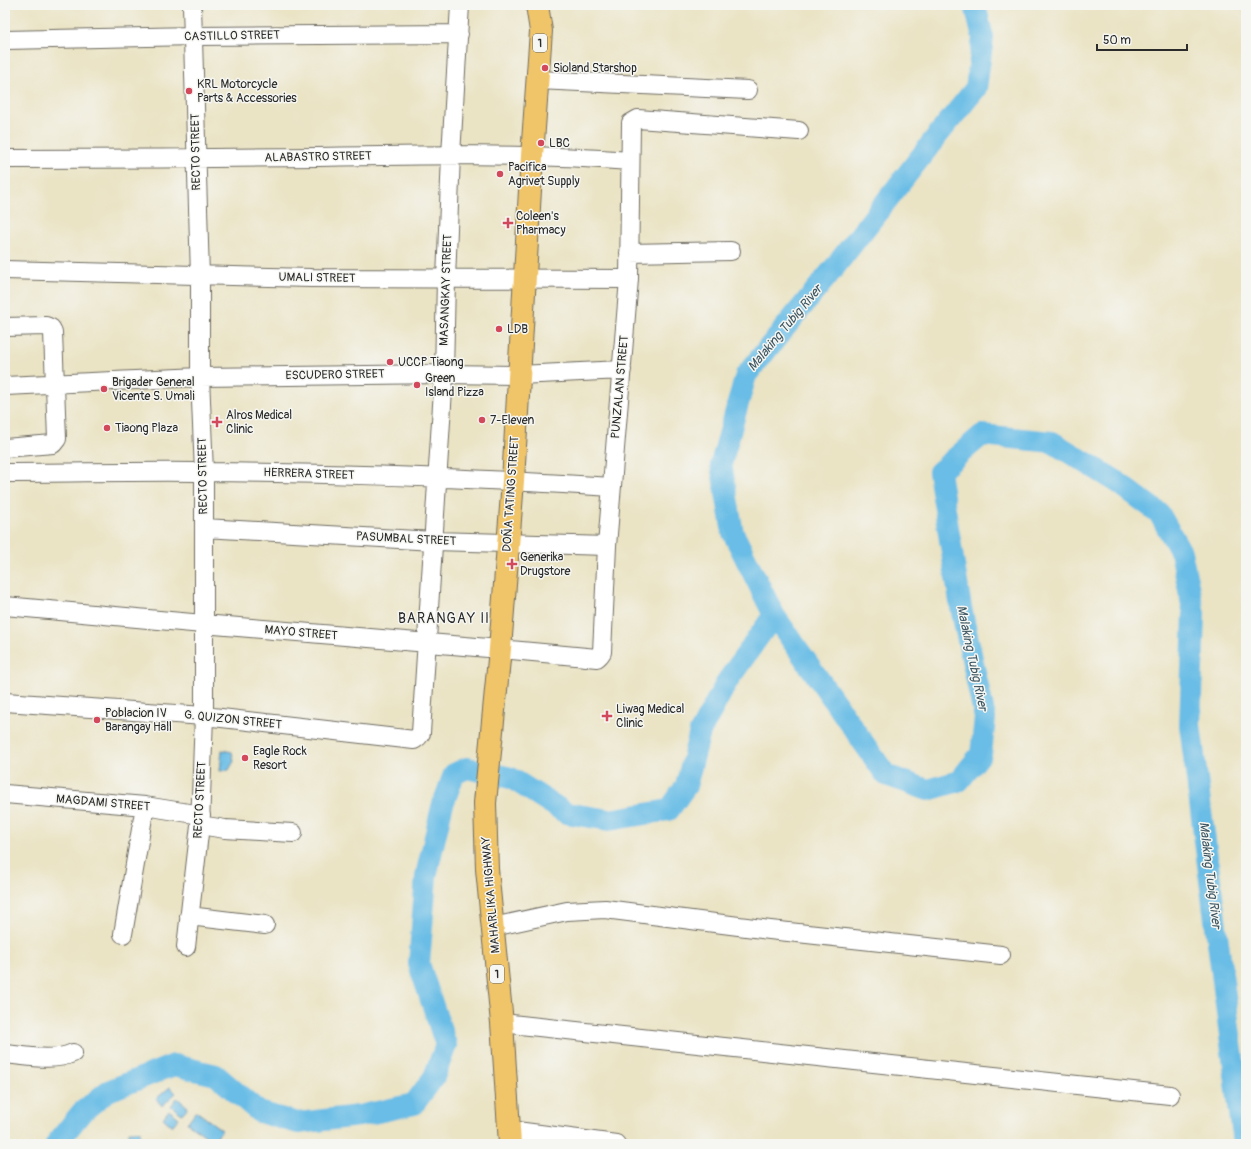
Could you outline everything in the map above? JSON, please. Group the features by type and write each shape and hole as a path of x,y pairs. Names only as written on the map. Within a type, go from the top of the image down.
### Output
{"main road":[{"name":"DOÑA TATING STREET","path":"488,766 500,649 513,481 524,280 541,31 537,5"},
{"name":"MAHARLIKA HIGHWAY","path":"488,766 485,803 487,869 502,1023 509,1137"}],"street":[{"name":"RECTO STREET","path":"186,947 200,820 204,716 204,472 200,377 200,276 192,5"},
{"name":"MASANGKAY STREET","path":"414,740 421,733 438,478 444,374 451,155 460,5"},
{"name":"CASTILLO STREET","path":"5,40 194,36 459,34"},
{"path":"538,80 748,90"},
{"name":"PUNZALAN STREET","path":"597,658 602,652 607,546 629,279 630,123 638,119 799,131"},
{"name":"ALABASTRO STREET","path":"5,159 451,155 587,157 630,161"},
{"path":"629,253 731,251"},
{"name":"UMALI STREET","path":"5,270 200,276 524,280 629,279"},
{"path":"5,327 46,326 51,328 64,384 56,442 53,444 5,448"},
{"name":"ESCUDERO STREET","path":"5,386 200,377 519,374 622,370"},
{"name":"HERRERA STREET","path":"5,473 204,472 438,478 612,487"},
{"name":"PASUMBAL STREET","path":"204,528 434,541 607,546"},
{"name":"MAYO STREET","path":"5,606 597,658"},
{"name":"G. QUIZON STREET","path":"5,702 204,716 414,740"},
{"name":"MAGDAMI STREET","path":"5,794 145,806 225,828 293,833"},
{"path":"123,934 145,806"},
{"path":"493,927 567,912 605,909 770,930 1001,955"},
{"path":"189,916 265,925"},
{"path":"502,1023 1170,1095"},
{"path":"5,1054 55,1058 64,1057 73,1053"},
{"path":"509,1137 616,1144"}],"water":[{"path":"222,750 232,752 234,761 229,770 220,771"},
{"path":"170,1087 176,1093 162,1106 156,1099"},
{"path":"177,1098 188,1107 182,1114 171,1106"},
{"path":"169,1110 179,1118 172,1126 163,1118"},
{"path":"196,1111 222,1130 213,1141 187,1123"},
{"path":"129,1131 140,1131 140,1144 129,1144"}],"waterway":[{"name":"Malaking Tubig River","path":"975,5 983,38 976,88 834,268 746,375 721,464 733,533 774,615 886,775 928,790 959,781 981,754 985,718 961,608 939,472 982,435 1052,442 1116,481 1159,513 1181,552 1194,614 1190,725 1244,1144"},
{"path":"56,1144 82,1112 108,1091 174,1065 216,1075 259,1112 298,1123 359,1116 414,1104 434,1077 446,1045 419,964 426,876 442,807 454,774 467,768 511,778 566,813 609,820 669,810 686,786 700,732 728,680 774,615"}],"place":[{"name":"Sioland Starshop","path":"545,68"},
{"name":"KRL Motorcycle Parts & Accessories","path":"189,91"},
{"name":"LBC","path":"541,143"},
{"name":"Pacifica Agrivet Supply","path":"500,174"},
{"name":"Coleen's Pharmacy","path":"508,223"},
{"name":"LDB","path":"499,329"},
{"name":"UCCP Tiaong","path":"390,362"},
{"name":"Green Island Pizza","path":"417,385"},
{"name":"Brigader General Vicente S. Umali","path":"104,389"},
{"name":"7-Eleven","path":"482,420"},
{"name":"Alros Medical Clinic","path":"217,422"},
{"name":"Tiaong Plaza","path":"107,428"},
{"name":"Generika Drugstore","path":"512,564"},
{"name":"Liwag Medical Clinic","path":"607,716"},
{"name":"Poblacion IV Barangay Hall","path":"97,720"},
{"name":"Eagle Rock Resort","path":"245,758"}],"district":[{"name":"BARANGAY II","path":"444,618"}]}
